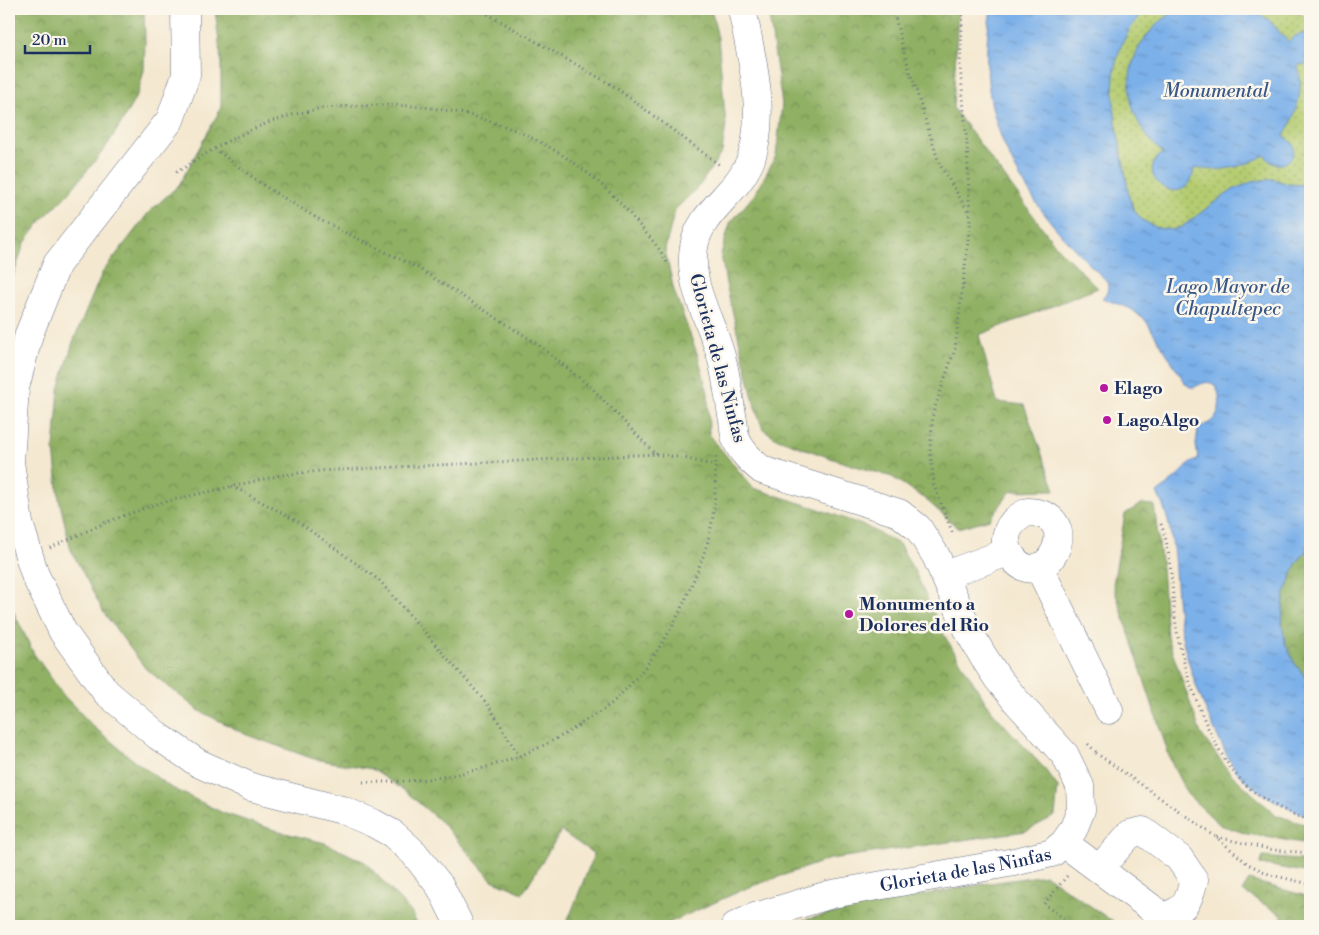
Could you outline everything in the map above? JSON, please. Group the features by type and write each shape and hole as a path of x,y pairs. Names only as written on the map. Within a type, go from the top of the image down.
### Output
{"street":[{"path":"185,9 186,74 170,120 57,264 29,334 15,388 10,462 19,523 36,575 63,632 106,692 158,736 198,763 251,787 342,810 393,834 414,853 440,886 458,922"},
{"name":"Glorieta de las Ninfas","path":"735,926 755,917 832,894 1014,862 1052,853 1082,856 1073,830 1081,810 1075,748 998,679 969,632 955,571 936,556 918,528 899,513 762,470 747,458 736,439 722,360 712,328 700,300 693,274 694,247 700,228 739,180 751,160 758,118 752,56 742,9"},
{"path":"1028,512 1038,512 1050,518 1056,528 1059,544 1052,560 1039,567 1030,568 1022,566 1008,552 1006,534 1010,524 1018,516 1028,512"},
{"path":"955,571 1008,552"},
{"path":"1039,567 1108,710"}],"path":[{"path":"479,9 612,85 739,180"},
{"path":"893,9 903,49 939,163 970,214"},
{"path":"955,571 934,485 930,449 933,412 955,349 970,214 967,143 960,65 963,9"},
{"path":"176,172 223,144 278,119 310,110 383,104 427,106 465,113 501,124 538,141 578,166 621,203 669,266"},
{"path":"215,149 271,190 320,220 418,268 536,343 592,388 654,454"},
{"path":"363,782 393,783 449,776 508,761 561,738 612,703 650,662 679,616 700,566 711,527 716,448"},
{"path":"29,556 107,522 159,503 282,475 320,471 654,454 684,458 716,466"},
{"path":"231,486 297,521 379,580 489,706 519,756"},
{"path":"1161,524 1169,556 1176,626 1187,675 1202,714 1224,758 1240,780 1252,790 1268,801 1310,821"},
{"path":"1075,748 1097,753 1216,837 1248,864 1271,876 1310,884"},
{"path":"1075,748 1097,753"},
{"path":"1216,837 1273,850 1310,853"},
{"path":"1074,926 1044,904 1082,856"}],"green space":[{"path":"9,9 144,9 145,41 144,70 138,93 104,150 67,195 42,220 24,244 9,288"},
{"path":"215,9 711,9 718,38 726,125 722,152 700,185 675,210 665,249 674,291 698,356 708,393 709,435 753,488 867,527 899,544 915,572 944,635 990,709 1043,767 1058,787 1055,816 1026,831 830,859 747,888 662,926 563,926 571,913 594,854 561,831 523,893 492,880 442,823 405,791 372,769 314,759 247,735 198,710 145,668 104,613 71,550 59,499 54,448 59,389 73,342 102,273 149,212 179,185 221,108 221,60"},
{"path":"768,9 958,9 953,108 1056,246 1098,288 979,335 997,402 1024,405 1055,490 1011,491 990,519 958,528 924,498 892,477 836,460 778,439 763,429 755,407 726,284 721,254 730,223 755,194 776,156 782,104"},
{"name":"Monumental","path":"1147,9 1162,9 1166,13 1171,9 1285,9 1301,14 1310,20 1310,180 1300,185 1287,184 1274,179 1254,181 1233,190 1182,227 1172,230 1157,228 1142,220 1134,210 1129,197 1113,99 1114,75 1119,52 1129,30"},
{"path":"1141,504 1154,505 1162,568 1167,637 1201,734 1230,773 1276,815 1310,826 1310,843 1247,834 1220,825 1187,794 1171,762 1113,585 1125,514"},
{"path":"1310,545 1310,683 1295,665 1289,653 1285,641 1282,614 1286,588 1298,561"},
{"path":"9,602 34,654 64,696 94,727 131,758 170,787 223,813 281,832 325,843 365,862 411,912 418,926 9,926"},
{"path":"1263,857 1310,861 1310,873 1260,864"},
{"path":"1046,875 1119,926 778,926 868,905 983,884"},
{"path":"1249,880 1310,897 1310,926 1275,926 1282,915 1242,891"}],"water":[{"name":"Lago Mayor de Chapultepec","path":"991,9 1147,9 1130,30 1119,52 1114,75 1116,123 1129,197 1134,210 1142,220 1157,228 1172,230 1182,227 1233,190 1254,181 1274,179 1287,184 1300,185 1310,180 1310,545 1296,564 1284,596 1282,623 1285,643 1295,664 1310,683 1310,817 1263,794 1246,781 1235,769 1223,748 1202,701 1191,671 1183,640 1171,534 1168,520 1157,493 1178,476 1189,464 1198,459 1196,445 1198,428 1211,421 1217,415 1219,402 1217,388 1211,383 1203,383 1195,387 1186,384 1146,321 1131,309 1102,298 1108,290 1107,281 1055,228 1030,194 1009,156 994,116 987,74 988,31"},
{"name":"Monumental","path":"1179,9 1251,9 1269,20 1288,42 1298,35 1310,35 1310,64 1298,65 1300,93 1293,119 1284,136 1291,142 1294,149 1293,155 1289,160 1277,164 1271,162 1265,155 1231,168 1194,168 1190,182 1183,189 1173,190 1164,188 1156,181 1153,172 1154,163 1163,153 1147,135 1136,116 1130,96 1130,76 1135,57 1145,38 1160,22"}],"place":[{"name":"Elago","path":"1104,388"},
{"name":"LagoAlgo","path":"1107,420"},
{"name":"Monumento a Dolores del Rio","path":"849,614"}]}
